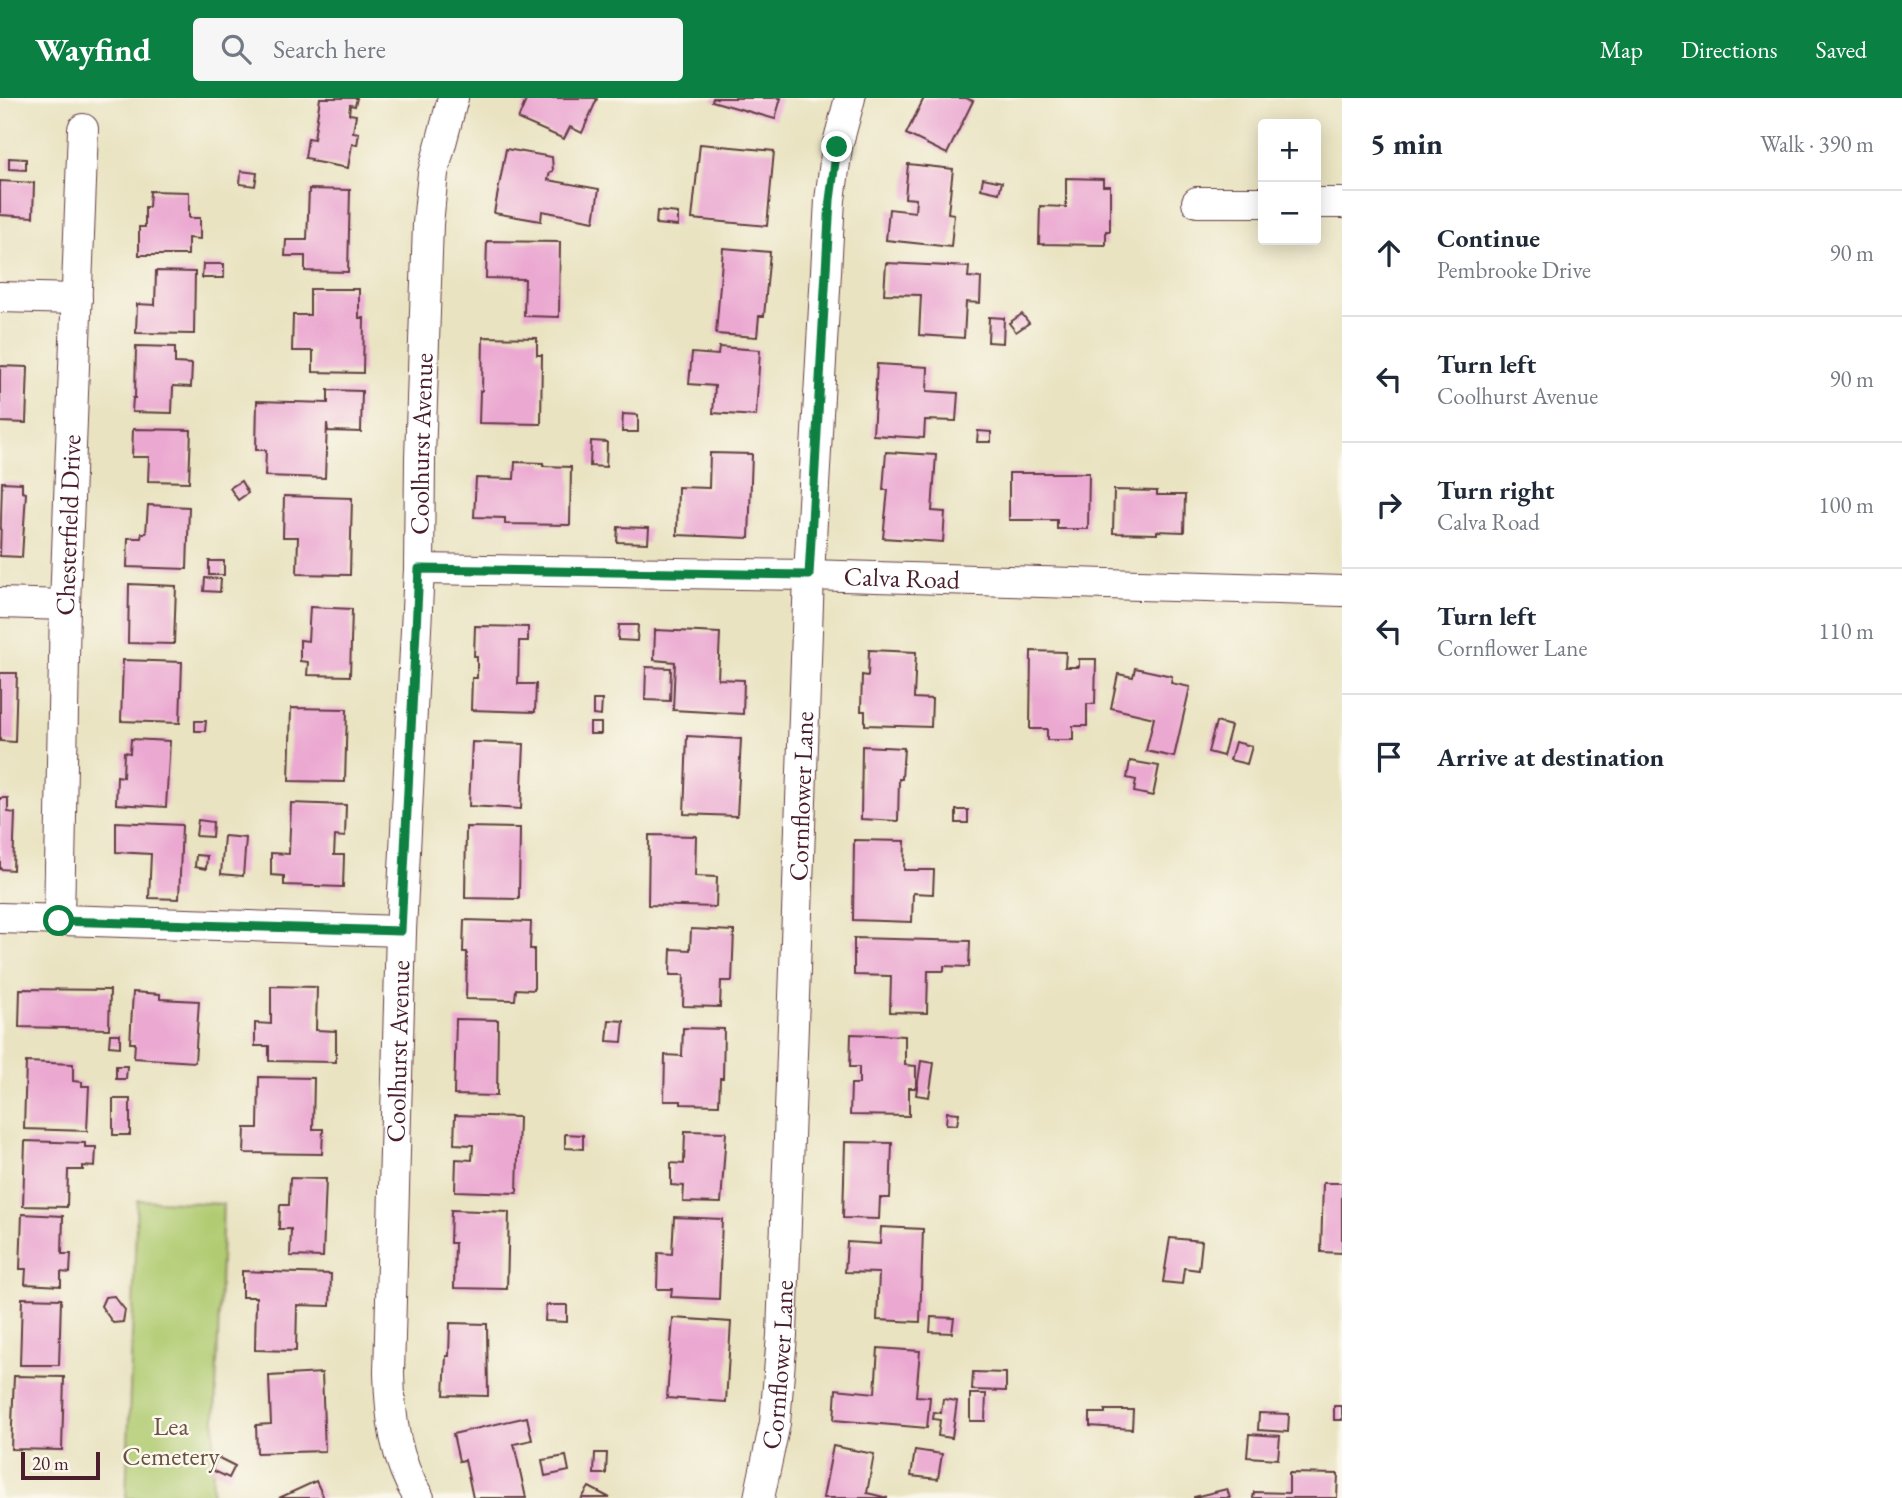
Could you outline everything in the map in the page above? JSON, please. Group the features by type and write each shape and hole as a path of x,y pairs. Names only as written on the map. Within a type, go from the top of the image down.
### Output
{"street":[{"name":"Coolhurst Avenue","path":"419,1498 411,1486 397,1450 390,1412 389,1386 401,931 419,569 428,224 433,173 453,98"},
{"name":"Cornflower Lane","path":"759,1498 775,1423 782,1335 809,575 830,200 837,147 850,98"},
{"name":"Chesterfield Drive","path":"59,921 65,605 83,129"},
{"path":"1196,202 1258,202"},
{"path":"1321,203 1342,203"},
{"path":"0,297 77,299"},
{"name":"Calva Road","path":"419,569 809,575 1342,591"},
{"path":"0,603 65,605"},
{"path":"0,918 401,931"}],"green space":[{"name":"Lea Cemetery","path":"137,1200 223,1204 212,1498 126,1498"}],"building":[{"path":"320,98 357,98 355,106 350,105 349,114 356,115 353,132 359,133 357,145 352,144 348,168 305,158 308,138 314,139"},
{"path":"527,98 597,99 582,133 570,127 564,139 518,119"},
{"path":"713,98 781,98 775,119 712,101"},
{"path":"924,98 966,98 973,101 947,154 906,134"},
{"path":"700,144 774,151 767,226 692,219"},
{"path":"506,149 552,157 553,171 550,172 548,180 599,189 594,221 542,211 541,221 494,213"},
{"path":"9,158 26,159 26,170 9,169"},
{"path":"908,164 953,169 948,213 954,214 951,247 886,240 889,209 915,212 916,199 905,198"},
{"path":"241,171 257,173 255,186 240,184"},
{"path":"983,178 1002,182 999,193 981,189"},
{"path":"1066,178 1103,179 1103,186 1110,186 1110,231 1106,231 1106,245 1039,244 1040,206 1066,207"},
{"path":"0,181 34,183 33,217 0,215"},
{"path":"309,189 350,190 348,272 305,271 305,256 285,256 286,240 307,240"},
{"path":"150,191 189,192 189,218 200,218 200,239 188,238 188,255 139,255 139,227 145,227 145,207 149,207"},
{"path":"657,211 678,213 678,226 656,224"},
{"path":"487,241 560,242 559,317 524,316 525,279 486,278"},
{"path":"723,248 770,252 764,316 759,316 757,337 716,334"},
{"path":"886,263 969,267 968,277 981,278 980,303 966,302 964,338 919,335 921,295 884,294"},
{"path":"203,264 224,264 224,278 202,278"},
{"path":"156,271 195,272 194,334 136,333 137,304 155,305"},
{"path":"310,289 359,289 359,318 364,318 363,373 313,372 313,351 292,351 293,315 310,315"},
{"path":"1022,314 1029,323 1016,332 1009,323"},
{"path":"989,317 1004,318 1003,343 988,342"},
{"path":"483,337 537,338 537,355 542,355 541,424 479,423"},
{"path":"136,346 175,347 175,363 192,364 191,387 173,386 172,413 132,412 135,398"},
{"path":"719,347 760,350 756,416 713,413 715,386 689,384 692,353 718,355"},
{"path":"877,364 928,367 927,391 958,393 956,421 925,420 924,438 873,435"},
{"path":"0,366 28,367 26,423 0,422"},
{"path":"328,390 362,391 361,432 328,431 327,423 325,478 265,476 266,450 256,450 257,401 328,403"},
{"path":"623,414 638,415 638,432 622,432"},
{"path":"133,429 191,430 189,482 148,481 149,457 132,457"},
{"path":"978,431 991,432 991,442 977,442"},
{"path":"591,441 607,442 606,467 590,466"},
{"path":"886,452 936,455 932,511 945,512 943,542 883,538 888,490 883,490"},
{"path":"710,453 752,454 749,538 677,535 678,487 709,488"},
{"path":"515,462 571,467 570,525 505,524 505,518 474,517 476,478 514,479"},
{"path":"1009,473 1089,473 1088,529 1057,529 1057,520 1009,520"},
{"path":"241,481 248,493 238,500 230,488"},
{"path":"2,482 22,483 22,492 26,493 22,557 0,556"},
{"path":"1114,490 1185,495 1184,532 1113,533"},
{"path":"284,496 352,498 350,575 297,574 298,537 283,537"},
{"path":"148,505 189,507 187,569 127,567 128,538 141,538 142,533 146,533"},
{"path":"618,527 649,528 648,543 617,542"},
{"path":"209,561 224,561 224,575 209,575"},
{"path":"205,578 221,579 220,592 204,591"},
{"path":"129,584 176,586 174,644 128,643"},
{"path":"310,607 352,609 350,676 307,675 308,662 300,661 300,640 308,641"},
{"path":"619,625 638,625 637,641 618,640"},
{"path":"475,626 528,627 528,641 519,641 518,684 536,684 535,712 471,710 472,678 477,678 477,656 474,656"},
{"path":"655,630 720,633 718,679 744,680 743,714 673,710 675,662 654,660"},
{"path":"869,650 916,652 914,698 932,699 931,727 865,725 865,711 861,711 862,675 868,676"},
{"path":"1031,651 1066,652 1065,667 1079,667 1079,659 1096,659 1095,704 1087,704 1087,726 1073,726 1073,740 1047,740 1047,729 1030,729"},
{"path":"123,660 182,662 180,723 121,721"},
{"path":"646,667 671,668 670,701 645,700"},
{"path":"1135,668 1172,676 1171,683 1190,687 1174,757 1146,751 1154,718 1111,708 1118,674 1133,677"},
{"path":"0,673 17,673 15,742 0,741"},
{"path":"593,700 602,700 601,716 593,715"},
{"path":"291,708 347,709 345,782 289,781"},
{"path":"195,721 206,721 205,731 195,731"},
{"path":"1216,722 1231,726 1223,756 1208,752"},
{"path":"590,723 601,723 601,734 590,734"},
{"path":"687,736 741,739 737,816 684,814"},
{"path":"131,739 170,741 166,807 116,804 117,776 123,777 124,752 130,753"},
{"path":"472,742 524,744 521,809 469,806"},
{"path":"1235,742 1252,746 1247,764 1230,760"},
{"path":"862,746 904,748 902,779 899,779 898,821 861,819"},
{"path":"1130,761 1159,766 1153,796 1134,792 1136,780 1127,778"},
{"path":"0,798 8,798 8,812 15,813 13,870 0,869"},
{"path":"291,803 346,805 345,837 335,836 334,855 344,855 343,887 284,885 284,876 271,875 271,853 289,854"},
{"path":"956,810 968,810 968,823 956,823"},
{"path":"198,820 213,822 212,837 196,836"},
{"path":"116,822 182,825 179,899 149,898 151,854 116,852"},
{"path":"466,827 520,828 519,899 465,898"},
{"path":"649,835 696,836 695,876 717,877 716,907 648,905"},
{"path":"224,836 246,838 243,876 221,874"},
{"path":"854,840 905,841 904,870 934,870 933,894 913,893 912,922 853,920"},
{"path":"196,855 207,856 206,869 195,867"},
{"path":"464,920 531,922 530,949 534,949 534,990 516,989 515,1000 466,999 467,952 463,952"},
{"path":"691,929 734,931 732,981 721,981 720,1007 683,1006 684,975 670,975 671,949 690,950"},
{"path":"854,938 970,941 969,967 944,966 944,971 928,971 927,1013 890,1012 891,976 854,975"},
{"path":"271,986 317,987 316,1030 336,1031 336,1062 269,1061 269,1046 255,1046 255,1023 271,1024"},
{"path":"20,989 110,990 109,1029 19,1027"},
{"path":"133,992 160,994 160,999 199,1001 195,1062 134,1058 135,1043 130,1043"},
{"path":"456,1019 498,1020 497,1096 454,1095"},
{"path":"609,1020 624,1021 622,1042 607,1041"},
{"path":"683,1028 724,1029 723,1078 720,1078 719,1105 664,1101 665,1055 682,1056"},
{"path":"110,1034 120,1034 120,1047 109,1046"},
{"path":"851,1034 905,1036 905,1065 916,1066 916,1088 909,1088 909,1116 850,1115 851,1084 859,1084 859,1067 850,1067"},
{"path":"921,1061 934,1063 929,1097 916,1095"},
{"path":"26,1062 73,1064 73,1081 89,1086 87,1131 24,1129"},
{"path":"116,1066 127,1066 126,1079 116,1079"},
{"path":"259,1077 314,1078 313,1129 323,1129 322,1154 244,1153 245,1128 258,1128"},
{"path":"113,1099 130,1099 130,1135 113,1135"},
{"path":"947,1112 959,1113 957,1125 946,1124"},
{"path":"455,1115 519,1117 517,1193 455,1191 456,1159 472,1160 473,1145 454,1144"},
{"path":"685,1131 726,1132 721,1203 683,1202 684,1186 671,1185 671,1163 684,1164"},
{"path":"565,1134 583,1135 583,1149 565,1148"},
{"path":"25,1141 85,1143 85,1147 96,1147 95,1167 83,1166 83,1170 68,1170 67,1207 23,1206"},
{"path":"845,1142 892,1143 890,1198 880,1198 879,1219 843,1218"},
{"path":"290,1178 326,1179 323,1257 290,1256 291,1229 279,1229 280,1205 289,1205"},
{"path":"1323,1183 1342,1183 1342,1253 1321,1252"},
{"path":"451,1210 509,1212 507,1289 454,1288 455,1243 450,1243"},
{"path":"22,1214 63,1216 62,1254 71,1254 70,1273 61,1272 61,1286 25,1284 26,1269 20,1269"},
{"path":"674,1217 722,1219 719,1299 671,1297 672,1289 657,1289 658,1253 672,1254"},
{"path":"881,1227 923,1229 920,1322 877,1320 879,1273 845,1272 847,1242 880,1244"},
{"path":"1170,1238 1202,1241 1199,1270 1184,1268 1182,1284 1163,1282"},
{"path":"242,1271 331,1274 330,1306 297,1305 296,1351 255,1350 256,1297 242,1297"},
{"path":"114,1296 125,1310 123,1322 113,1323 101,1306 105,1297"},
{"path":"22,1298 61,1299 59,1365 20,1365"},
{"path":"546,1305 567,1305 567,1322 545,1321"},
{"path":"931,1317 954,1318 952,1333 930,1332"},
{"path":"673,1318 731,1322 726,1402 667,1398"},
{"path":"450,1323 487,1324 488,1396 444,1395"},
{"path":"878,1348 920,1351 916,1396 930,1397 927,1428 834,1420 836,1389 875,1393"},
{"path":"973,1372 1006,1373 1006,1391 972,1390"},
{"path":"322,1373 325,1451 257,1453 256,1425 271,1424 269,1376"},
{"path":"14,1376 64,1377 62,1450 11,1449"},
{"path":"970,1394 986,1394 985,1421 970,1421"},
{"path":"943,1399 957,1401 952,1438 938,1436 940,1420 933,1419 934,1412 941,1413"},
{"path":"1334,1406 1342,1406 1342,1420 1334,1420"},
{"path":"1105,1410 1133,1410 1132,1429 1090,1426 1090,1413 1105,1413"},
{"path":"1259,1413 1289,1414 1288,1432 1258,1430"},
{"path":"527,1417 532,1440 514,1444 526,1498 473,1498 465,1460 459,1461 453,1434"},
{"path":"1249,1434 1280,1436 1278,1459 1247,1457"},
{"path":"833,1446 874,1454 867,1493 888,1498 823,1498"},
{"path":"915,1450 942,1454 938,1479 911,1476"},
{"path":"595,1453 607,1453 606,1474 594,1474"},
{"path":"566,1456 569,1471 545,1476 542,1460"},
{"path":"217,1457 235,1466 229,1478 212,1470"},
{"path":"1289,1473 1338,1474 1337,1498 1253,1498 1254,1492 1289,1493"},
{"path":"316,1481 324,1498 279,1498"},
{"path":"589,1487 610,1498 582,1498"},
{"path":"1227,1489 1230,1498 1194,1498 1194,1497"}],"route":[{"path":"59,921 401,931 419,569 809,575 830,200 837,147"}]}
